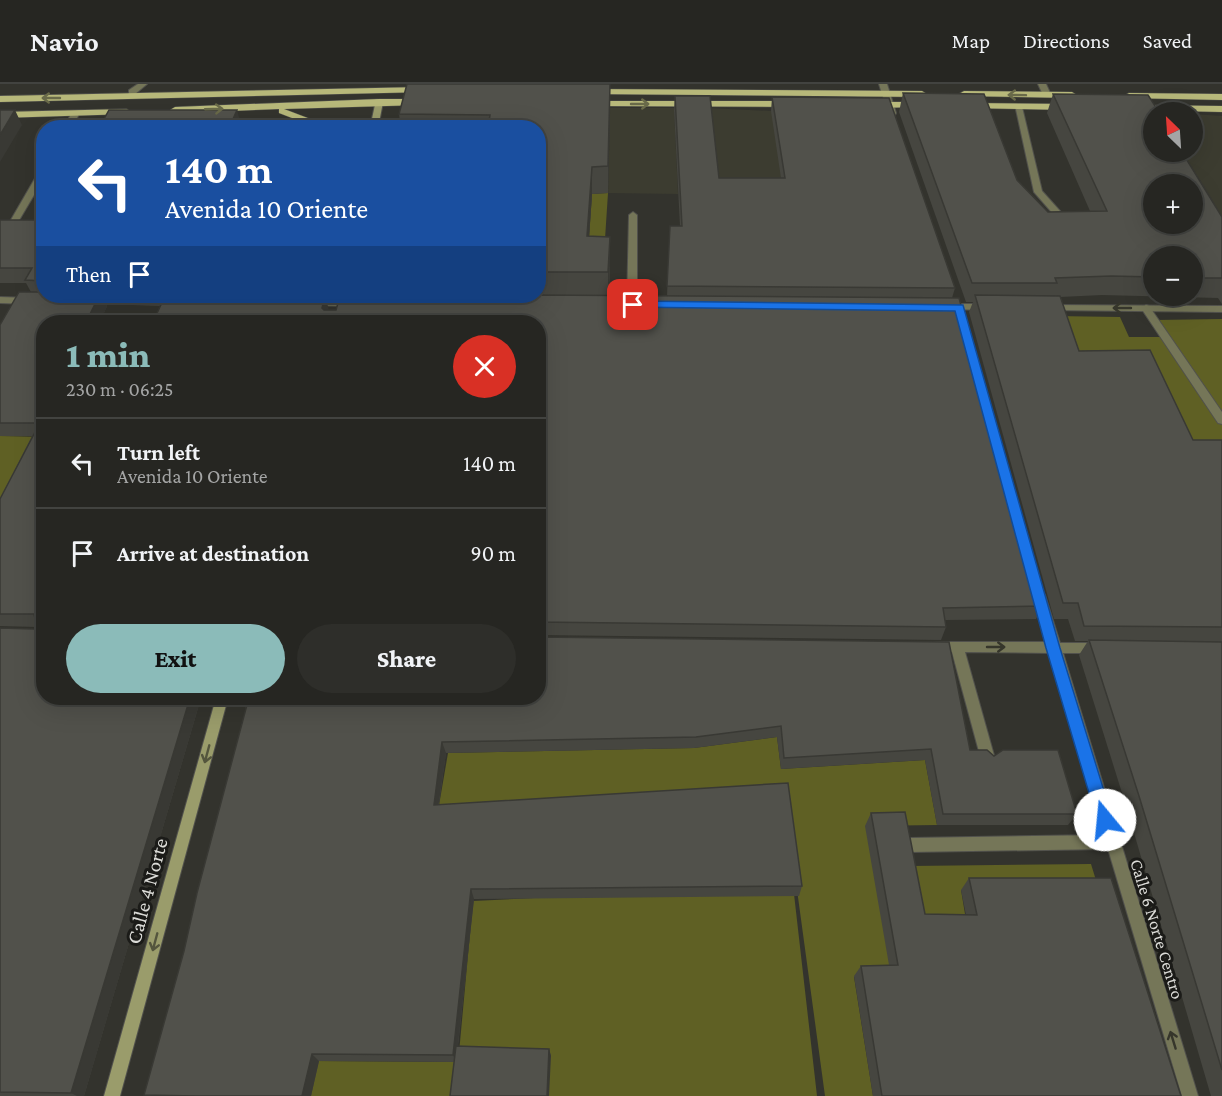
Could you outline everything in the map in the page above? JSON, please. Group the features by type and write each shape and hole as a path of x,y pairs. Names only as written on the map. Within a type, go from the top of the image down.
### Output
{"main road":[{"path":"103,98 168,84"},
{"path":"74,115 178,95 214,84"},
{"path":"376,120 380,102 393,87"},
{"path":"0,99 103,98 393,87 435,90"},
{"path":"574,91 932,94"},
{"path":"854,105 886,94 925,105"},
{"path":"955,94 1082,96"},
{"path":"1117,96 1222,97"},
{"path":"165,111 380,102 434,102"},
{"path":"572,103 796,104"},
{"path":"960,106 1074,107"},
{"path":"255,107 294,113 310,120"},
{"path":"1131,108 1222,109"},
{"path":"0,115 143,112"},
{"name":"Calle 4 Norte","path":"112,1096 220,705"}],"street":[{"path":"132,92 143,84"},
{"path":"1042,84 1047,95"},
{"path":"886,94 897,128"},
{"path":"1018,107 1038,192 1067,224"},
{"path":"72,120 74,115"},
{"path":"32,225 12,225 36,184"},
{"path":"633,215 633,305"},
{"path":"0,300 36,301"},
{"path":"304,303 363,303"},
{"path":"621,305 644,305"},
{"path":"936,307 994,307"},
{"path":"1041,308 1222,309"},
{"path":"1146,308 1222,420"},
{"name":"Calle 6 Norte Centro","path":"1035,580 1053,648 1190,1096"},
{"path":"921,647 1110,649"},
{"path":"957,647 988,759"},
{"path":"909,845 1112,842"}],"shaded area":[{"path":"610,108 674,108 678,194 608,193"},
{"path":"709,108 771,111 833,193 717,191"},
{"path":"1203,115 1222,116 1222,254 1203,210 1203,174 1183,174 1171,162 1203,162"},
{"path":"608,193 605,239 589,239 592,194"},
{"path":"1054,316 1120,317 1129,337 1163,337 1155,320 1222,319 1222,457 1183,457 1072,368"},
{"path":"0,436 36,437 36,452 0,529"},
{"path":"777,737 781,769 925,760 937,825 866,826 892,975 854,977 873,1096 825,1096 784,794 437,817 448,753 694,748"},
{"path":"1091,864 1099,890 961,890 967,926 917,925 910,866"},
{"path":"794,894 817,1096 548,1096 459,1053 473,901 556,897"},
{"path":"316,1061 456,1062 454,1096 310,1096"}],"building":[{"path":"407,84 610,84 608,166 592,167 587,236 610,237 608,272 546,272 546,120 489,120 490,115 399,114"},
{"path":"903,93 984,94 1017,180 1048,212 1107,211 1053,94 1148,95 1153,102 1143,102 1143,162 1188,162 1196,174 1143,174 1143,234 1203,234 1203,186 1222,217 1222,278 1203,278 1203,246 1143,246 1143,277 1055,278 1057,283 972,283"},
{"path":"675,96 710,96 719,178 785,178 772,97 889,98 955,288 667,286 670,226 682,226"},
{"path":"0,110 15,110 0,135"},
{"path":"109,110 237,110 233,120 103,120"},
{"path":"0,220 36,220 36,281 25,280 32,268 0,268"},
{"path":"19,292 36,292 36,303 96,303 90,315 36,315 36,423 0,423 0,325"},
{"path":"546,295 959,298 1043,606 943,608 946,627 546,622 546,315 156,315 162,303 323,303 324,310 336,310 338,303 546,303"},
{"path":"975,295 1060,296 1079,351 1150,350 1193,440 1222,440 1222,627 1084,626 1078,603 1063,603"},
{"path":"36,430 36,623 34,614 0,614 0,499"},
{"path":"0,628 36,628 36,705 188,705 71,1093 0,1092"},
{"path":"546,637 949,642 970,750 987,750 994,756 1003,750 1058,750 1077,814 943,814 931,749 784,758 781,726 696,737 442,742 434,805 788,783 802,886 471,889 453,1055 312,1054 302,1096 144,1095 184,951 247,705 546,705"},
{"path":"1089,640 1222,642 1222,1070 1139,796"},
{"path":"905,812 925,914 977,915 969,878 1111,878 1181,1096 882,1096 861,966 898,965 871,813"},
{"path":"456,1046 549,1049 547,1096 450,1096"}],"route":[{"path":"633,305 960,307 1053,648 1105,820"}]}
